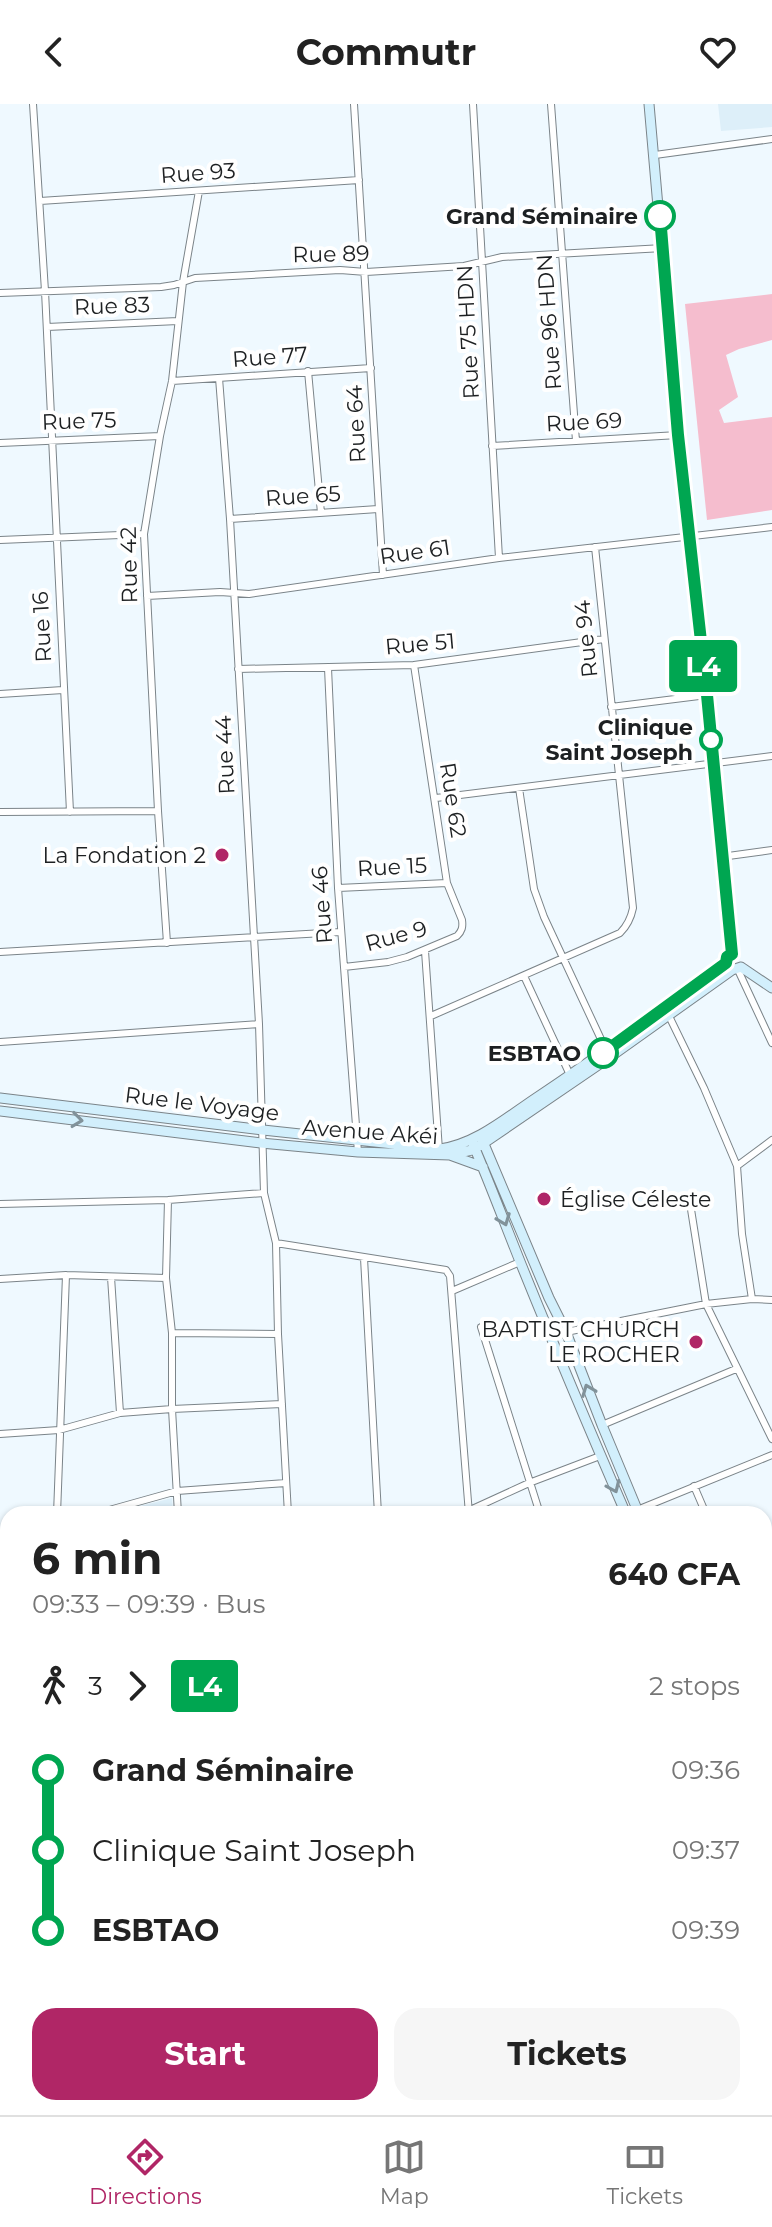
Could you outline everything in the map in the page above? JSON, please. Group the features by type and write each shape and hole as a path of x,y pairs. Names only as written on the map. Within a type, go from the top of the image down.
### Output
{"main road":[{"path":"649,104 678,435 732,954"},
{"path":"734,967 742,957 737,953 727,957 734,967 772,988"},
{"name":"Rue le Voyage","path":"0,1098 439,1152 478,1141 570,1075 608,1054 734,967"},
{"name":"Avenue Akéi","path":"0,1111 261,1143 358,1152 439,1152 450,1155 478,1141 608,1054"},
{"path":"478,1141 483,1167 520,1262 623,1506"},
{"path":"478,1141 566,1332 636,1506"},
{"path":"450,1155 483,1167"}],"street":[{"name":"Rue 16","path":"33,104 53,440 70,812"},
{"name":"Rue 64","path":"354,104 383,575"},
{"name":"Rue 75 HDN","path":"473,104 499,558"},
{"name":"Rue 96 HDN","path":"551,104 576,441"},
{"path":"655,155 772,139"},
{"name":"Rue 93","path":"40,201 359,180"},
{"name":"Rue 42","path":"167,943 144,534 172,381 183,282 199,191"},
{"name":"Rue 89","path":"0,293 161,287 195,278 464,266 502,257 663,248"},
{"name":"Rue 83","path":"47,327 178,321"},
{"name":"Rue 77","path":"172,381 371,368"},
{"path":"308,371 321,513"},
{"name":"Rue 44","path":"219,378 259,1024 264,1193 276,1243 287,1506"},
{"name":"Rue 69","path":"492,446 678,435"},
{"name":"Rue 75","path":"0,443 160,436"},
{"name":"Rue 65","path":"230,519 378,509"},
{"name":"Rue 61","path":"147,596 220,592 249,594 499,558 772,527"},
{"path":"0,540 144,534"},
{"name":"Rue 94","path":"431,1016 620,933 632,917 595,547"},
{"name":"Rue 51","path":"238,669 414,665 604,639"},
{"name":"Rue 62","path":"414,665 447,883 462,920 461,932 457,936"},
{"name":"Rue 46","path":"328,668 338,888 358,1152"},
{"path":"0,694 63,690"},
{"path":"611,707 707,695"},
{"path":"436,798 772,756"},
{"path":"519,788 534,889 608,1054"},
{"path":"0,812 158,811"},
{"path":"721,857 772,850"},
{"name":"Rue 15","path":"338,888 447,883"},
{"path":"0,952 341,932"},
{"name":"Rue 9","path":"344,967 388,962 425,951 457,936"},
{"path":"425,951 439,1152"},
{"path":"734,967 772,1043"},
{"path":"524,976 570,1075"},
{"path":"667,1011 737,1166 742,1234 752,1299"},
{"path":"0,1042 259,1024"},
{"path":"0,1087 0,1098"},
{"path":"737,1166 772,1140"},
{"path":"0,1204 168,1200 264,1193"},
{"path":"168,1200 166,1278 172,1333 172,1409 178,1506"},
{"path":"690,1203 706,1304 772,1439"},
{"path":"276,1243 446,1270 452,1291 468,1506"},
{"path":"364,1258 378,1506"},
{"path":"452,1291 520,1262"},
{"path":"0,1279 66,1275 166,1278"},
{"path":"57,1506 66,1275"},
{"path":"111,1277 120,1413"},
{"path":"551,1335 706,1304 772,1300"},
{"path":"481,1327 537,1506"},
{"path":"172,1333 278,1334"},
{"path":"602,1425 736,1369"},
{"path":"0,1434 59,1430 120,1413 282,1404"},
{"path":"652,1506 772,1455"},
{"path":"481,1506 529,1483 600,1456"},
{"path":"124,1506 177,1491 286,1483"},
{"path":"694,1486 703,1506"}],"shaded area":[{"path":"718,104 772,104 772,127 721,131"},
{"path":"772,294 772,340 726,355 738,397 719,410 724,423 772,417 772,510 707,520 685,304"},
{"path":"172,1498 172,1506 140,1506"}],"bus line":[{"name":"L4","path":"603,1053 726,963 727,957 732,954 678,435 660,216"}],"place":[{"name":"Grand Séminaire","path":"660,216"},
{"name":"Clinique Saint Joseph","path":"711,740"},
{"name":"La Fondation 2","path":"222,855"},
{"name":"ESBTAO","path":"603,1053"},
{"name":"Église Céleste","path":"544,1199"},
{"name":"BAPTIST CHURCH LE ROCHER","path":"696,1342"}]}
